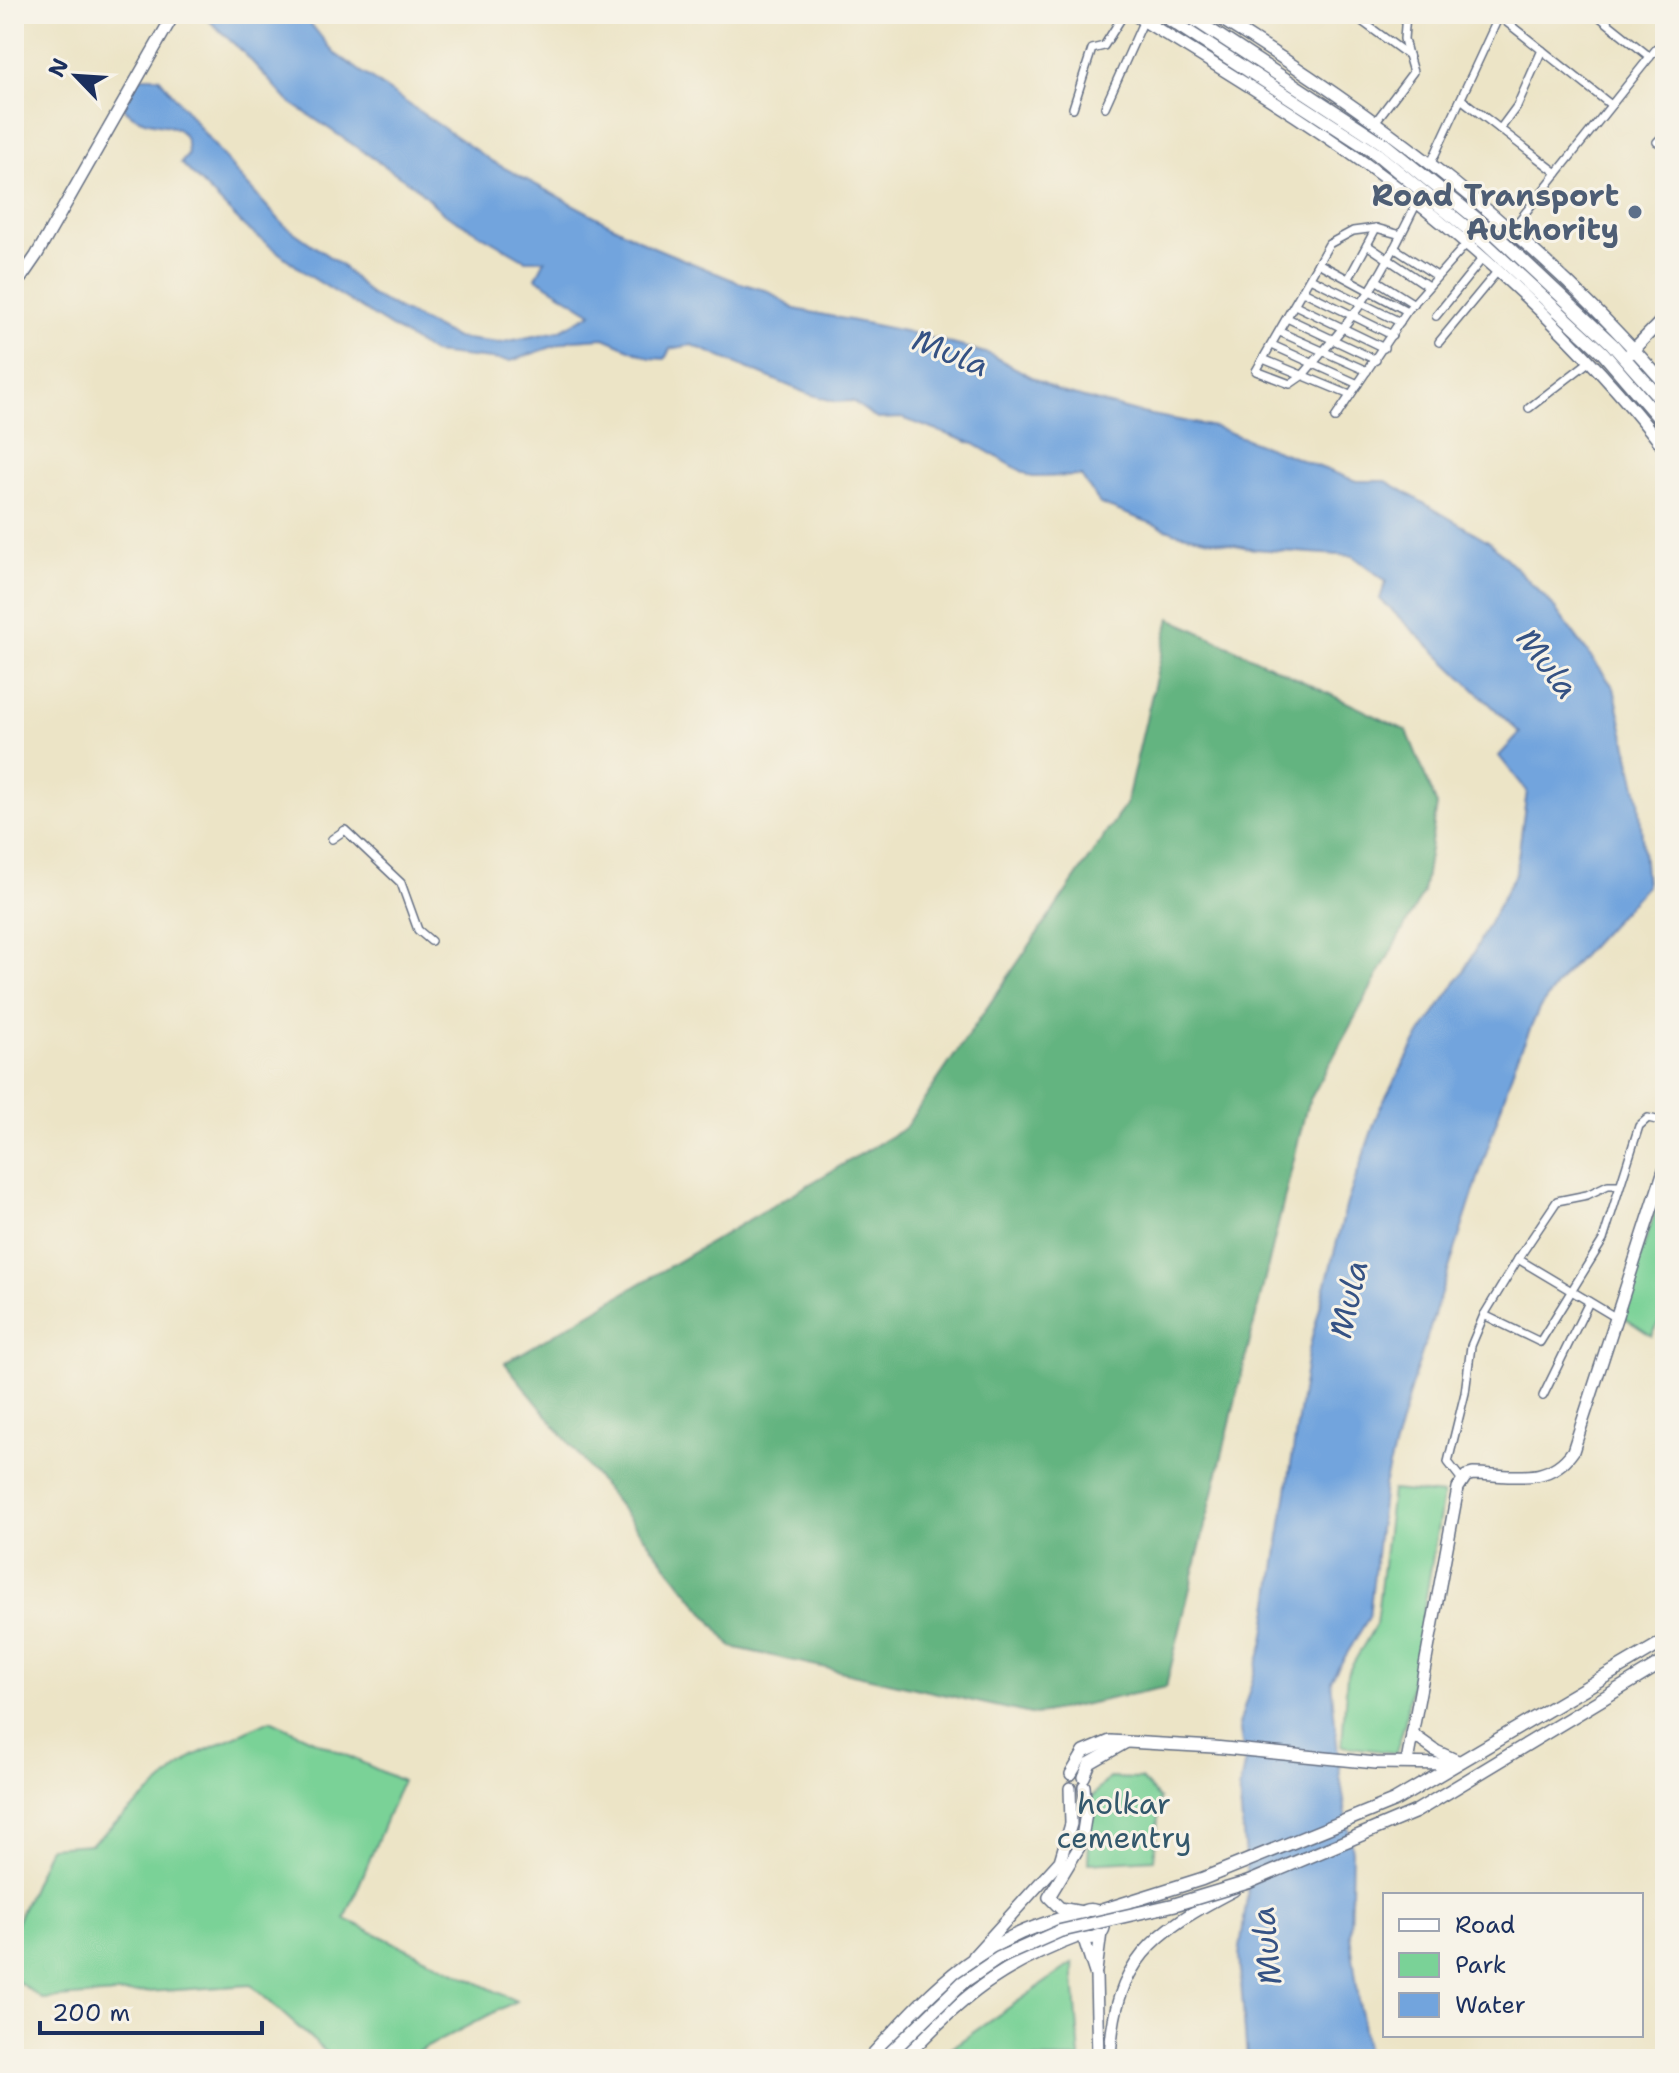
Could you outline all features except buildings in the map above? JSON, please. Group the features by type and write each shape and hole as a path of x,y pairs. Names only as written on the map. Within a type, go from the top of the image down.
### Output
{"main road":[{"path":"1161,14 1377,154 1625,358 1665,425"},
{"path":"1186,14 1384,144 1503,241 1625,358 1665,404"},
{"path":"1605,377 1625,358"},
{"path":"869,2059 973,1956 1031,1928 1081,1913 1097,1912 1202,1879 1394,1801 1665,1641"},
{"path":"884,2059 970,1977 1013,1951 1060,1931 1173,1905 1249,1882 1415,1812 1665,1661"},
{"path":"903,2059 958,2002 991,1977 1043,1949 1082,1936 1091,1938 1101,1932 1104,1921 1097,1912"},
{"path":"1081,1913 1076,1925 1082,1936"}],"street":[{"path":"14,288 174,14"},
{"path":"1073,108 1085,78 1087,58 1092,49 1104,46 1124,14"},
{"path":"1352,14 1408,55"},
{"path":"1376,121 1413,72 1404,39 1406,14"},
{"path":"1596,14 1650,57"},
{"path":"1219,15 1376,121 1512,230 1623,333 1625,358"},
{"path":"1431,163 1500,15 1611,105"},
{"path":"1105,107 1138,17 1368,166 1465,245 1590,361 1665,449"},
{"path":"1503,241 1665,38"},
{"path":"1500,129 1517,106 1542,50"},
{"path":"1461,99 1557,173"},
{"path":"1657,142 1665,134"},
{"path":"1401,235 1376,228 1353,231 1329,244 1256,371 1294,384 1303,375 1371,289 1401,235 1416,205"},
{"path":"1349,278 1376,228"},
{"path":"1335,418 1407,311 1475,234"},
{"path":"1367,245 1428,286"},
{"path":"1394,248 1437,276"},
{"path":"1436,316 1482,259"},
{"path":"1318,263 1407,311"},
{"path":"1439,342 1496,273"},
{"path":"1310,278 1400,322"},
{"path":"1376,280 1414,304"},
{"path":"1303,291 1392,335"},
{"path":"1295,305 1384,348"},
{"path":"1625,358 1665,317"},
{"path":"1287,318 1376,360"},
{"path":"1280,332 1367,371"},
{"path":"1272,345 1358,384"},
{"path":"1625,358 1665,384"},
{"path":"1263,359 1350,395"},
{"path":"1529,408 1590,361"},
{"path":"332,839 345,830 401,883 418,930 431,941"},
{"path":"1484,1315 1540,1342 1603,1240 1639,1126 1648,1118 1665,1122"},
{"path":"1407,1762 1454,1499 1462,1480 1473,1474 1533,1477 1551,1471 1567,1459 1577,1441 1665,1167"},
{"path":"1462,1480 1449,1468 1449,1455 1465,1393 1469,1353 1484,1315 1557,1201 1587,1195 1608,1185 1619,1185"},
{"path":"1518,1259 1615,1317"},
{"path":"1543,1396 1589,1302"},
{"path":"1412,1734 1458,1763"},
{"path":"973,1956 1060,1861 1071,1824 1070,1788 1067,1783 1078,1759 1093,1746 1129,1741 1376,1763 1458,1763"},
{"path":"1070,1788 1079,1790 1090,1763 1129,1741"},
{"path":"1432,1763 1434,1750"},
{"path":"1071,1774 1076,1772 1084,1781 1086,1813 1081,1844 1049,1897 1060,1908 1081,1913"},
{"path":"1110,2059 1117,2008 1139,1956 1171,1924 1249,1882"},
{"path":"1098,2059 1096,1976 1101,1932"},
{"path":"1082,1936 1096,1976"}],"green space":[{"path":"1170,618 1407,731 1437,805 1423,893 1307,1105 1166,1687 1035,1715 732,1647 505,1363 905,1128 1126,804"},
{"path":"1665,1183 1665,1311 1652,1336 1620,1315"},
{"path":"1392,1490 1443,1495 1405,1722 1396,1753 1342,1746 1347,1674 1376,1624"},
{"path":"270,1720 402,1781 345,1919 516,2001 404,2059 334,2059 251,1985 42,1999 14,1979 14,1929 49,1847 91,1844 193,1756"},
{"name":"holkar cementry","path":"1109,1778 1141,1779 1160,1799 1154,1859 1088,1863 1091,1798"},
{"path":"1073,1963 1080,2059 935,2059"}],"water":[{"name":"Mula","path":"202,14 303,14 334,53 493,162 651,246 740,283 768,291 795,309 904,331 989,354 1058,391 1136,412 1215,427 1356,481 1386,481 1490,542 1550,602 1614,688 1639,800 1646,886 1565,974 1539,1009 1515,1063 1411,1387 1384,1485 1369,1617 1331,1680 1340,1776 1352,1851 1350,1935 1367,2059 1247,2059 1239,1956 1248,1890 1239,1790 1245,1761 1239,1725 1264,1641 1308,1353 1347,1203 1379,1110 1418,1038 1464,971 1516,872 1527,791 1499,756 1520,733 1380,599 1386,581 1353,556 1254,549 1177,533 1100,504 1081,476 1032,477 974,444 902,418 877,419 852,401 836,402 806,393 692,345 670,349 665,359 650,358 604,338 572,340 511,361 433,353 308,275 245,227 181,163 188,155 182,132 145,121 123,107 140,77 159,77 239,176 284,225 341,265 371,295 456,338 499,343 559,331 592,313 536,278 545,260 525,260 442,212 416,187 288,101 245,54"}],"place":[{"name":"Road Transport Authority","path":"1635,212"}]}
